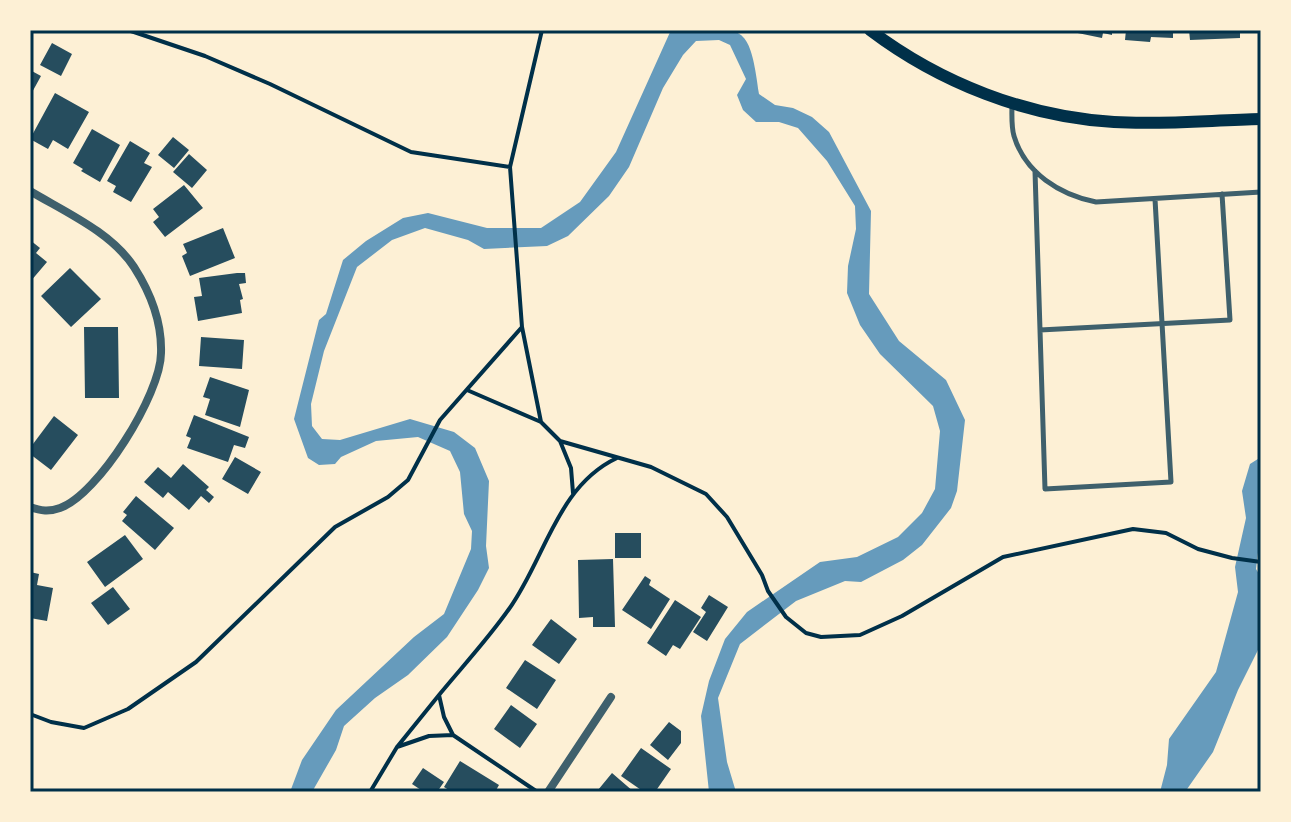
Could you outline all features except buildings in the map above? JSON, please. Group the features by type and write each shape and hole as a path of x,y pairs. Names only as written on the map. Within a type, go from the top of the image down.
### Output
{"main road":[{"path":"870,30 919,63 953,81 1050,113 1111,122 1261,119"}],"street":[{"path":"30,191 101,234 132,264 150,297 159,327 161,355 156,384 143,412 87,489 62,508 47,511 30,507"},
{"path":"548,792 611,697"}],"lane":[{"path":"1012,102 1014,134 1035,171 1073,197 1096,202 1261,192"},
{"path":"1035,171 1045,489 1171,482 1155,199"},
{"path":"1040,330 1230,320 1222,194"}],"path":[{"path":"128,30 205,56 270,84 411,152 510,167"},
{"path":"541,422 522,327 510,167 542,30"},
{"path":"30,714 51,722 84,728 128,709 196,662 335,527 388,497 408,480 440,420 522,327"},
{"path":"467,390 541,422 560,441 571,468 573,493"},
{"path":"560,441 651,467 706,494 727,517 786,617 806,633 821,637 860,635 902,616 1003,557 1133,529 1166,533 1198,549 1259,562"},
{"path":"370,792 397,747 510,608 573,493 599,467 619,457"},
{"path":"439,695 444,717 453,735 538,792"},
{"path":"397,747 429,736 453,735"}],"water":[{"path":"713,29 738,33 751,51 759,94 775,105 793,108 812,117 829,132 871,211 869,294 899,341 946,380 965,420 957,491 951,508 922,545 903,560 861,582 845,581 796,601 740,644 718,698 727,762 736,792 709,792 701,716 709,681 725,639 747,612 820,562 857,557 898,537 922,513 935,489 940,431 933,406 880,354 860,325 847,293 848,266 856,229 855,206 827,161 798,128 779,122 756,122 743,110 737,95 746,79 730,45 719,40 696,41 683,55 663,88 629,167 609,196 568,236 547,246 484,249 468,240 425,228 392,240 357,267 324,351 311,404 312,426 322,439 340,440 410,419 454,432 475,448 489,481 486,546 489,568 447,637 408,675 375,698 344,726 336,750 312,792 290,792 302,760 336,710 414,637 444,614 471,549 472,531 464,514 460,472 450,451 418,437 376,441 341,457 335,464 319,465 308,458 294,419 319,320 326,314 343,260 403,218 428,213 487,228 541,228 580,202 616,152 671,30"},
{"path":"1261,457 1261,491 1258,497 1261,528 1256,569 1261,577 1261,644 1213,752 1185,792 1160,792 1169,739 1216,672 1238,592 1235,567 1246,518 1242,491 1250,464"}]}
